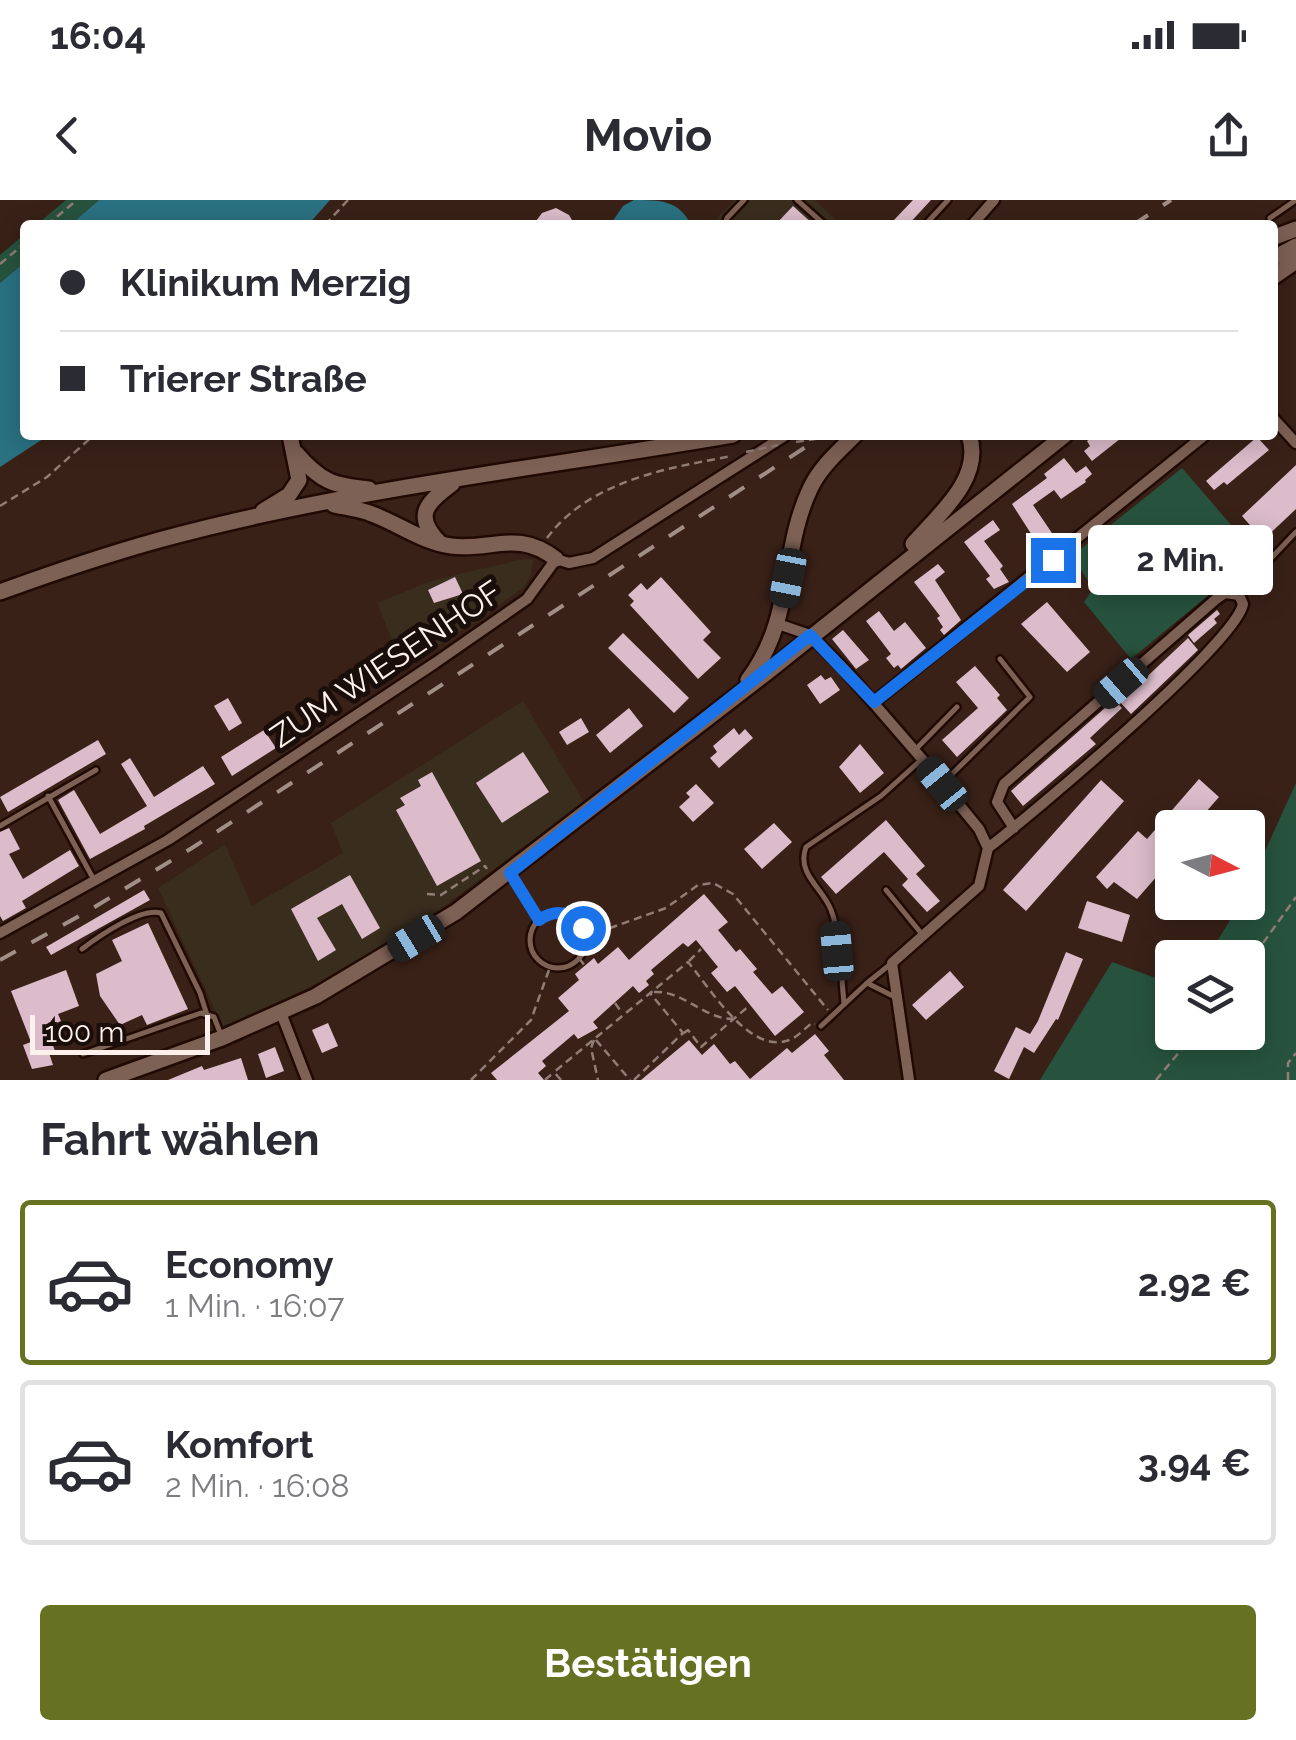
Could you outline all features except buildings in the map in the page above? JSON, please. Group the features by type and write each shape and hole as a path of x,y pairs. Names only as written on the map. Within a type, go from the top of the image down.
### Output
{"main road":[{"path":"251,518 296,488 300,472 292,440"},
{"path":"0,592 157,540 251,518 394,490 704,440"},
{"path":"728,702 760,664 778,624 811,488 849,440"},
{"path":"891,570 966,480 973,453 969,440"},
{"path":"106,1080 281,1013 416,938 504,877 1059,440"},
{"path":"296,453 314,475 341,486 394,490"},
{"path":"440,543 426,525 426,509 436,495 456,482"},
{"path":"326,503 376,515 418,537 440,543 462,546 519,542 542,548 556,559"}],"street":[{"path":"976,220 994,200"},
{"path":"1278,424 1296,443"},
{"path":"874,702 1199,440"},
{"path":"556,559 570,563 593,558 787,441"},
{"name":"ZUM WIESENHOF","path":"0,933 168,840 527,599 556,559"},
{"path":"909,1080 892,963 979,886 988,848 1014,828 1139,719 1212,646 1242,611 1244,604 1239,595 1232,592 1215,600 1004,784 997,802 1014,828"},
{"path":"778,624 810,635 874,702 978,829 988,848"},
{"path":"281,1013 307,1080"}],"lane":[{"path":"726,220 744,200"},
{"path":"797,200 819,220"},
{"path":"930,220 948,200"},
{"path":"1270,218 1296,200"},
{"path":"1256,574 1296,532"},
{"path":"942,784 1030,697 1000,659"},
{"path":"844,1004 834,920 830,906 806,872 806,848 881,796 957,708"},
{"path":"0,826 96,770"},
{"path":"48,796 94,880"},
{"path":"504,877 539,920"},
{"path":"886,890 923,936"},
{"path":"82,949 106,932 153,910 162,913 207,1015"},
{"path":"555,912 572,916 586,937 579,958 566,967 550,966 536,958 530,942 539,920 555,912"},
{"path":"821,1026 892,963"},
{"path":"868,983 895,996"},
{"path":"83,1054 201,1013 214,1017 222,1038"}],"path":[{"path":"54,220 77,200"},
{"path":"330,220 348,200"},
{"path":"0,264 20,248"},
{"path":"0,506 47,477 88,440"},
{"path":"746,452 787,441"},
{"path":"542,548 563,520 591,499 659,469 729,456"},
{"path":"427,894 442,894 485,866 504,877"},
{"path":"586,937 648,917 698,884 713,883 733,894 832,1016"},
{"path":"1265,940 1296,896"},
{"path":"545,1080 701,949"},
{"path":"579,958 584,966"},
{"path":"688,962 748,1033 766,1044 790,1041 812,1023 821,1026"},
{"path":"472,1080 531,1020 550,966"},
{"path":"649,992 665,992 718,1017 736,1019"},
{"path":"649,992 683,1034"},
{"path":"615,1003 623,1014"},
{"path":"595,1039 632,1080 688,1030 701,1047 750,1005"},
{"path":"595,1039 591,1048 598,1080"},
{"path":"1156,1080 1181,1050"},
{"path":"1288,1080 1288,1062 1296,1053"},
{"path":"659,1056 663,1061"},
{"path":"554,1072 561,1080"}],"shaded area":[{"path":"735,200 815,200 836,220 717,220"},
{"path":"533,559 525,586 403,667 377,603 431,581"},
{"path":"523,701 584,802 420,924 291,998 224,1029 158,888 225,844 252,906 343,853 331,823"}],"green space":[{"path":"66,200 99,200 76,220 42,220"},
{"path":"20,238 20,266 0,283 0,255"},
{"path":"1182,468 1257,555 1131,659 1084,602 1093,589 1072,556"},
{"path":"1296,783 1296,1080 1040,1080 1112,962 1155,978 1155,1050 1265,1050 1265,940 1218,940 1230,920 1265,920 1265,851"}],"water":[{"path":"99,200 330,200 312,220 76,220"},
{"path":"634,200 660,201 675,206 688,220 613,220 623,206"},
{"path":"20,266 20,440 41,440 0,467 0,283"}],"railway":[{"path":"1141,220 1171,200"},
{"path":"0,960 192,848 816,440"}],"route":[{"path":"583,928 563,913 555,912 539,920 510,873 810,635 874,702 1053,560"}]}
